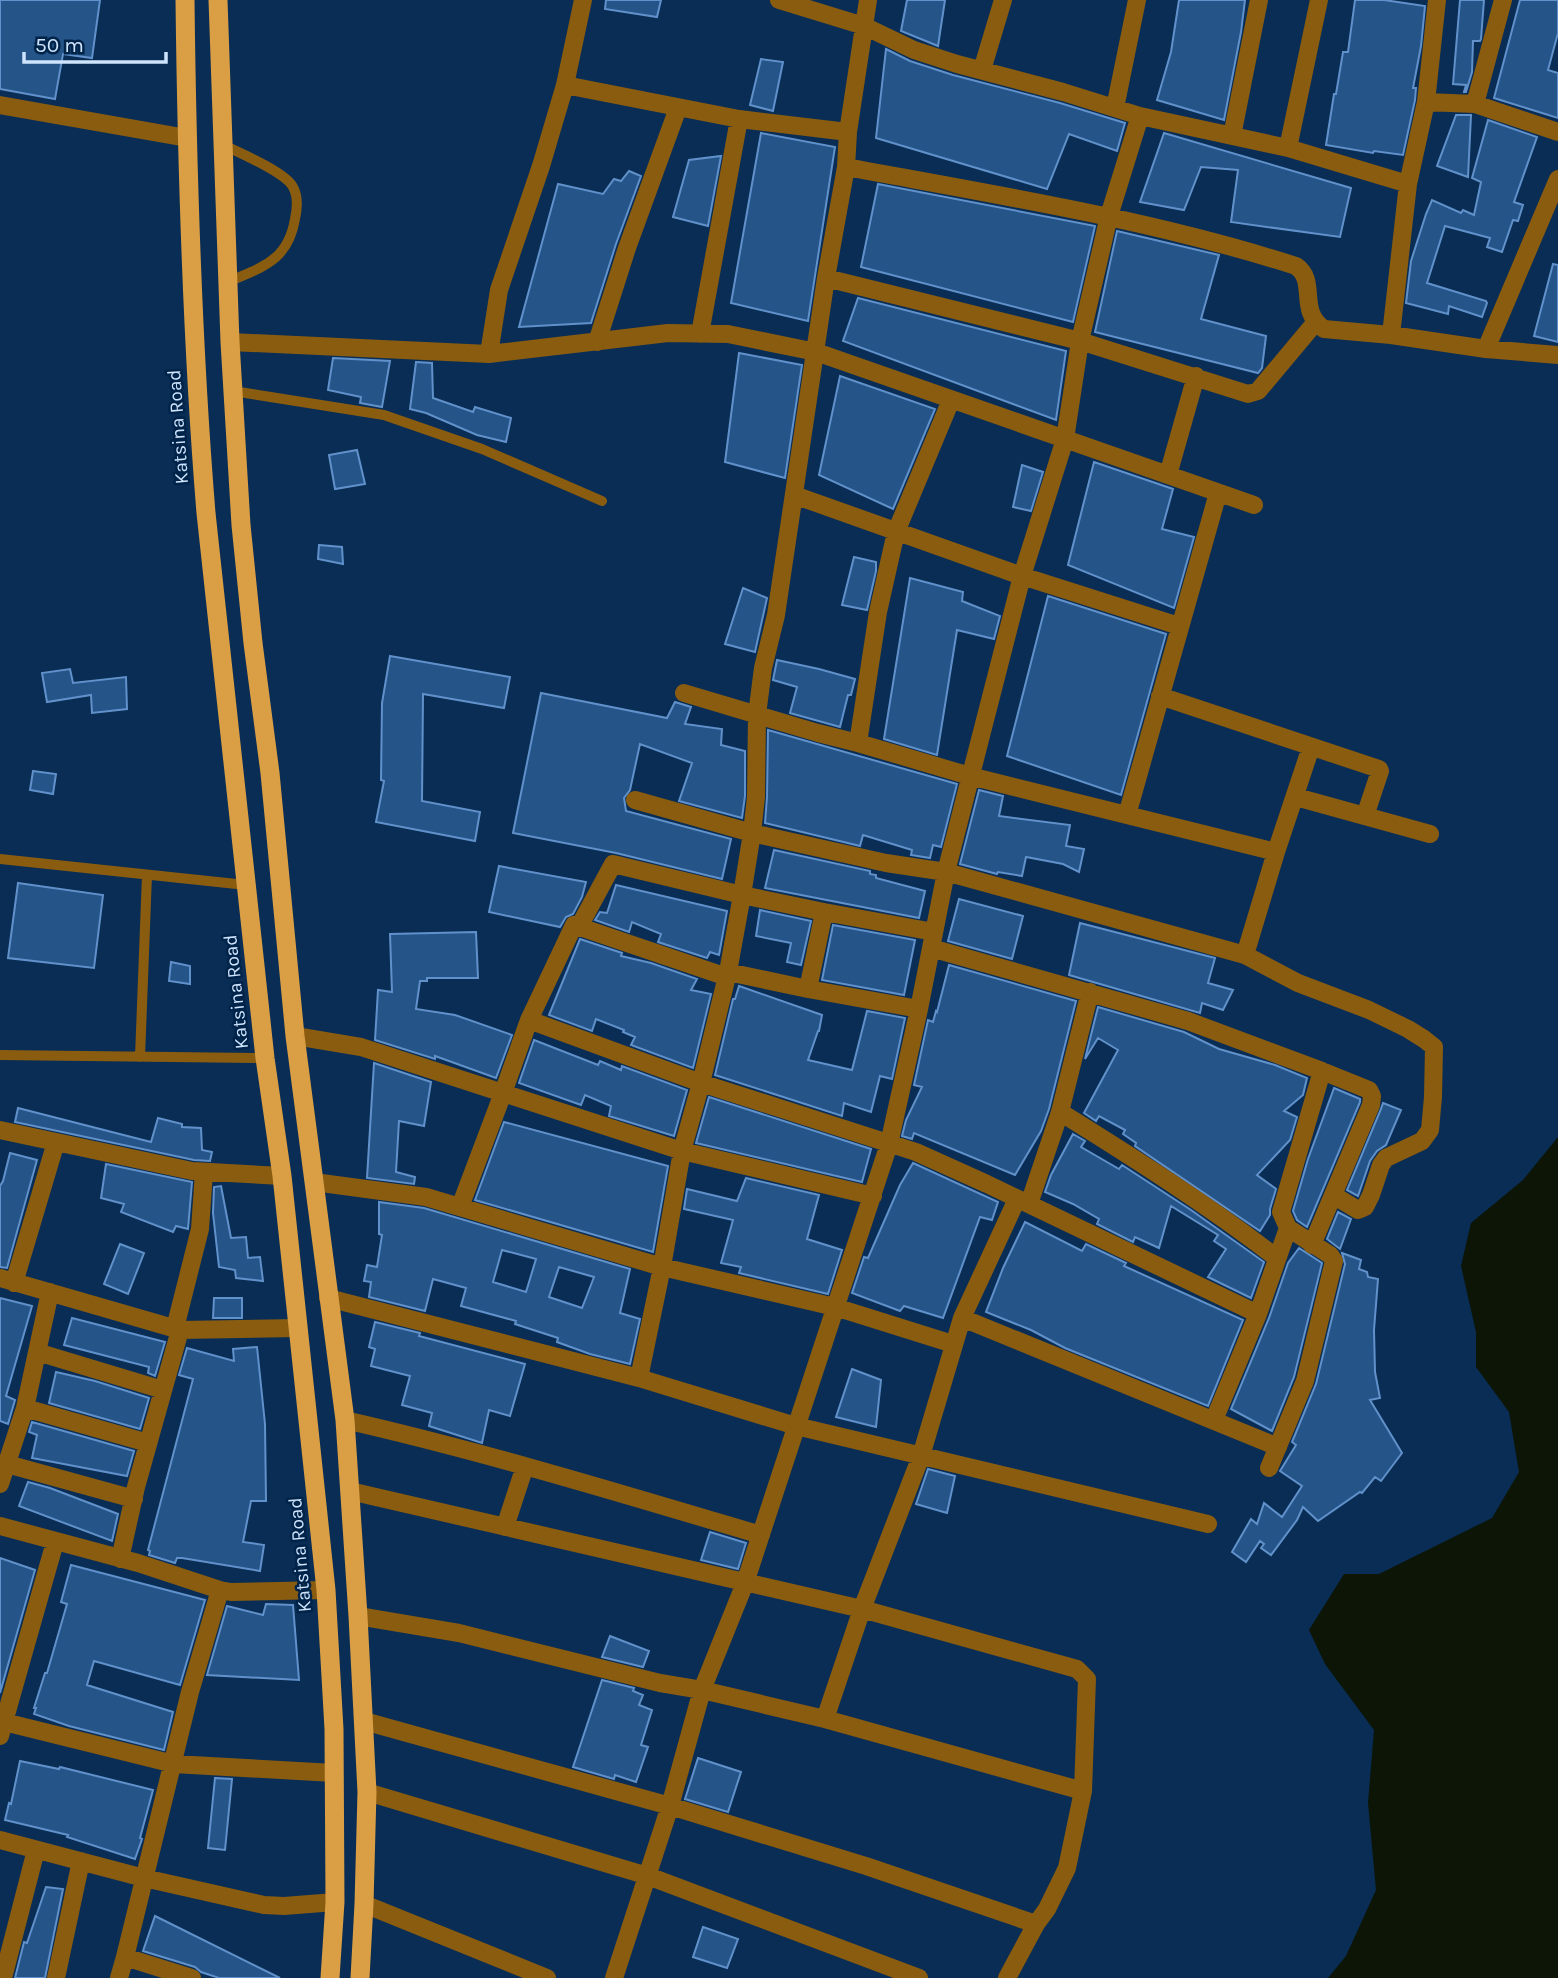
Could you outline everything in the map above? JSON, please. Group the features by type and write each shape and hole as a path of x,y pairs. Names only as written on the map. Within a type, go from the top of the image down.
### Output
{"highway":[{"name":"Katsina Road","path":"185,0 187,138 199,432 224,693 265,1058 282,1176 326,1590 334,1729 335,1902 330,1978"},
{"path":"218,0 230,341 241,525 270,773 295,1036 345,1420 367,1792 360,1978"}],"street":[{"path":"489,354 499,290 565,85 583,0"},
{"path":"779,0 864,26 914,50 982,70 1140,116 1288,148 1408,184"},
{"path":"639,1378 682,1151 727,974 742,895 752,833 757,715 763,668 776,615 826,278 846,167 848,132 868,0"},
{"path":"982,70 1003,0"},
{"path":"1115,108 1137,0"},
{"path":"1232,136 1259,0"},
{"path":"1288,148 1319,0"},
{"path":"1391,335 1408,184 1426,102 1437,0"},
{"path":"1475,104 1503,0"},
{"path":"565,85 739,119 848,132"},
{"path":"1426,102 1475,104 1558,132"},
{"path":"0,105 187,138"},
{"path":"597,341 627,247 678,108"},
{"path":"614,1978 670,1806 702,1690 745,1583 889,1144 946,872 1022,576 1065,439 1080,341 1109,216 1140,116"},
{"path":"700,334 739,119"},
{"path":"846,167 1109,216 1237,247 1296,266 1303,271 1306,279 1310,311 1315,323 1324,329 1558,355"},
{"path":"1486,349 1558,179"},
{"path":"826,278 1080,341 1248,394 1258,391 1315,323"},
{"path":"230,341 489,354 668,333 728,334 816,352 1254,505"},
{"path":"1168,475 1196,376"},
{"path":"858,743 878,612 897,532 951,400"},
{"path":"1127,814 1218,493"},
{"path":"794,495 1022,576 1179,626"},
{"path":"684,693 970,776 1276,852"},
{"path":"1160,696 1380,770 1365,816"},
{"path":"1245,955 1311,747"},
{"path":"1296,797 1430,834"},
{"path":"635,800 752,833 886,863 946,872 1245,955 1298,983 1369,1010 1408,1029 1434,1048 1430,1130 1422,1141 1386,1158 1365,1208 1358,1210 1333,1195"},
{"path":"574,925 580,925 613,864 933,940 1188,1021 1368,1090 1372,1096 1371,1105 1312,1245"},
{"path":"808,989 824,912"},
{"path":"574,925 727,974 919,1009"},
{"path":"460,1207 528,1020 574,925"},
{"path":"825,1719 862,1609 921,1456 962,1318 1023,1201 1060,1112 1090,992"},
{"path":"528,1020 701,1083 916,1152 1258,1314"},
{"path":"295,1036 361,1047 682,1151 873,1196"},
{"path":"1269,1468 1305,1381 1334,1261 1330,1255 1288,1228 1281,1212 1322,1071"},
{"path":"1060,1112 1157,1173 1277,1258"},
{"path":"0,1130 204,1172 282,1176"},
{"path":"57,1142 7,1281 178,1329 298,1328"},
{"path":"120,1559 178,1329 200,1229 204,1172"},
{"path":"314,1182 426,1197 662,1267 835,1307 953,1344"},
{"path":"1214,1420 1258,1314 1288,1228"},
{"path":"0,1484 7,1464 7,1439 25,1408 50,1292"},
{"path":"328,1298 639,1378 796,1426 1208,1524"},
{"path":"962,1318 1278,1447"},
{"path":"37,1352 163,1390"},
{"path":"25,1408 148,1443"},
{"path":"345,1420 435,1441 761,1535"},
{"path":"7,1464 134,1499"},
{"path":"505,1527 525,1466"},
{"path":"350,1491 862,1609 1077,1669 1087,1679 1083,1791 1067,1868 1007,1978"},
{"path":"0,1526 220,1590 326,1590"},
{"path":"55,1542 1,1726 173,1764 334,1773"},
{"path":"119,1978 190,1692 220,1590"},
{"path":"358,1616 459,1633 660,1683 702,1690 825,1719 1083,1791"},
{"path":"363,1721 670,1806 866,1866 1035,1924"},
{"path":"367,1792 648,1876 919,1978"},
{"path":"0,1840 144,1878 264,1905 335,1902"},
{"path":"3,1978 36,1850"},
{"path":"56,1978 81,1861"},
{"path":"364,1904 547,1978"},
{"path":"125,1957 192,1978"}],"lane":[{"path":"223,145 273,170 293,187 298,208 293,235 283,250 268,264 228,282"},
{"path":"233,391 384,415 482,449 602,501"},
{"path":"0,859 246,885"},
{"path":"140,1056 147,874"},
{"path":"0,1055 265,1058"}],"shaded area":[{"path":"1558,1137 1558,1978 1328,1978 1346,1956 1376,1890 1368,1803 1374,1730 1325,1664 1309,1630 1344,1574 1379,1574 1492,1518 1519,1472 1509,1412 1476,1367 1476,1332 1461,1266 1471,1223 1523,1180"}],"building":[{"path":"0,0 100,0 92,58 63,54 55,99 0,89"},
{"path":"606,0 661,0 657,17 605,9"},
{"path":"907,0 945,0 938,46 901,31"},
{"path":"1179,0 1245,0 1224,120 1157,100 1171,52"},
{"path":"1355,0 1384,0 1425,6 1413,88 1416,88 1415,100 1403,155 1326,145 1343,52 1348,52"},
{"path":"1460,0 1484,0 1481,39 1473,41 1472,72 1466,92 1466,85 1453,84"},
{"path":"1520,0 1558,0 1558,33 1548,70 1558,73 1558,118 1494,98"},
{"path":"886,49 910,61 953,75 1125,123 1117,151 1069,134 1047,189 876,138"},
{"path":"761,59 783,62 773,111 750,105"},
{"path":"1456,115 1471,115 1468,177 1437,166"},
{"path":"1488,120 1537,137 1514,202 1523,205 1518,221 1513,220 1502,252 1487,247 1490,238 1445,226 1427,283 1486,301 1482,317 1449,306 1448,314 1406,303 1411,261 1432,200 1461,213 1463,210 1474,215 1481,182 1472,178"},
{"path":"761,133 835,147 808,321 731,303"},
{"path":"1164,133 1351,188 1340,237 1231,222 1238,170 1201,167 1184,210 1140,202"},
{"path":"721,156 708,226 673,217 689,160"},
{"path":"629,171 641,176 591,323 519,327 558,184 603,194 614,179 621,181"},
{"path":"878,184 1095,226 1073,322 861,267"},
{"path":"1117,231 1219,255 1201,319 1266,336 1262,368 1258,373 1095,332"},
{"path":"1553,264 1558,265 1558,342 1534,336"},
{"path":"858,298 1066,351 1056,420 843,341"},
{"path":"739,353 802,365 785,478 725,462"},
{"path":"333,358 390,361 382,407 360,403 361,397 328,390"},
{"path":"416,362 432,363 433,398 473,412 475,407 511,418 506,442 477,435 410,409"},
{"path":"840,376 935,409 893,509 819,475"},
{"path":"357,450 365,484 335,489 329,455"},
{"path":"1094,462 1173,489 1162,529 1194,537 1174,608 1068,565"},
{"path":"1022,465 1043,472 1031,511 1013,507"},
{"path":"319,545 342,547 343,564 318,559"},
{"path":"854,557 876,562 867,610 842,605"},
{"path":"910,578 963,592 962,601 1000,616 994,639 957,630 937,755 884,739"},
{"path":"743,588 767,598 755,652 725,644"},
{"path":"1048,596 1166,634 1121,795 1007,756"},
{"path":"390,656 510,677 504,708 423,694 422,801 480,812 475,841 376,822 384,781 381,780 382,703"},
{"path":"777,660 855,679 840,727 790,713 797,687 773,680"},
{"path":"70,669 73,683 126,677 127,709 92,713 91,695 47,702 42,673"},
{"path":"541,693 667,718 675,702 691,707 685,724 722,729 721,745 745,751 742,818 679,801 692,763 640,744 630,790 624,798 626,811 731,839 722,879 616,853 513,833"},
{"path":"768,730 957,784 941,847 933,845 930,858 911,855 912,850 863,835 860,846 765,823"},
{"path":"33,771 56,774 53,794 30,790"},
{"path":"979,790 1003,796 999,816 1070,825 1066,846 1084,849 1079,872 1063,864 1026,857 1022,876 997,874 960,864"},
{"path":"774,850 870,871 876,878 925,891 919,918 765,888"},
{"path":"499,866 586,882 582,897 573,914 566,917 560,927 489,912"},
{"path":"18,883 103,895 94,968 8,958"},
{"path":"616,885 727,911 719,955 710,952 707,958 658,942 661,934 632,922 629,932 595,920 600,912 607,913"},
{"path":"959,899 1023,916 1012,959 948,941"},
{"path":"760,910 811,921 801,965 787,962 791,943 756,936"},
{"path":"1080,923 1215,958 1208,983 1233,990 1223,1010 1202,1003 1200,1013 1069,975"},
{"path":"833,925 915,940 904,995 822,980"},
{"path":"476,932 478,978 427,978 427,981 420,981 416,1009 455,1015 512,1035 496,1078 435,1056 435,1059 375,1040 378,990 392,992 390,934"},
{"path":"580,939 622,953 621,956 697,979 691,990 711,994 693,1068 631,1045 635,1037 596,1019 592,1031 549,1015"},
{"path":"171,962 190,966 190,984 169,981"},
{"path":"949,965 1076,1001 1049,1109 1041,1131 1015,1175 914,1133 912,1139 902,1136 906,1120 922,1087 914,1085 928,1020 933,1022 937,1012"},
{"path":"739,986 822,1015 808,1060 852,1070 867,1011 905,1018 892,1079 880,1076 871,1112 844,1103 842,1116 715,1075 733,999"},
{"path":"1098,1007 1184,1032 1219,1049 1275,1065 1307,1078 1303,1095 1284,1111 1297,1117 1290,1140 1257,1175 1276,1189 1270,1215 1260,1231 1135,1146 1136,1143 1123,1134 1125,1130 1099,1116 1096,1121 1084,1113 1118,1050 1098,1038 1085,1059"},
{"path":"534,1040 598,1065 600,1061 621,1070 622,1066 687,1090 674,1136 609,1116 611,1106 585,1095 581,1105 519,1083"},
{"path":"374,1063 431,1082 424,1126 399,1121 396,1172 415,1177 414,1184 367,1178"},
{"path":"1334,1088 1360,1099 1360,1102 1307,1227 1297,1220 1293,1211 1308,1159"},
{"path":"709,1097 871,1149 862,1182 696,1143"},
{"path":"1383,1103 1401,1110 1386,1145 1377,1151 1370,1161 1358,1196 1347,1190"},
{"path":"18,1108 151,1142 158,1118 182,1124 182,1127 201,1128 202,1150 212,1152 210,1161 194,1160 15,1122"},
{"path":"504,1122 668,1166 653,1252 475,1200"},
{"path":"1073,1134 1085,1141 1081,1147 1119,1169 1122,1165 1264,1262 1251,1298 1208,1277 1226,1249 1214,1241 1218,1235 1171,1206 1159,1248 1135,1237 1133,1242 1097,1224 1099,1219 1073,1204 1045,1192"},
{"path":"10,1153 37,1160 7,1268 0,1267 0,1186"},
{"path":"913,1163 998,1202 992,1220 980,1217 943,1318 904,1306 900,1311 852,1293 864,1257 868,1258 900,1185"},
{"path":"106,1164 192,1182 188,1229 176,1226 173,1232 121,1212 124,1204 101,1198"},
{"path":"746,1178 819,1195 807,1239 842,1250 828,1294 739,1273 741,1267 721,1263 733,1220 684,1209 687,1189 737,1201"},
{"path":"221,1186 231,1238 246,1237 248,1258 260,1257 263,1281 236,1278 235,1270 219,1267 213,1213 214,1187"},
{"path":"379,1202 424,1208 630,1269 620,1313 640,1319 630,1364 557,1342 558,1338 515,1324 516,1321 461,1306 466,1288 433,1279 425,1311 369,1297 371,1282 364,1281 367,1265 377,1267 382,1235 379,1234","holes":["502,1250 536,1259 526,1292 493,1282","559,1267 594,1277 582,1308 549,1297"]},
{"path":"1338,1212 1351,1219 1340,1249 1327,1239"},
{"path":"1025,1222 1082,1251 1086,1244 1126,1263 1124,1266 1243,1320 1208,1406 1065,1348 1031,1330 986,1312"},
{"path":"120,1244 144,1253 128,1294 104,1284"},
{"path":"1299,1248 1322,1263 1294,1377 1272,1431 1231,1409 1269,1318 1288,1263"},
{"path":"1342,1253 1361,1260 1359,1269 1367,1272 1368,1277 1378,1279 1374,1330 1375,1372 1380,1398 1370,1400 1402,1453 1381,1481 1375,1477 1362,1493 1318,1521 1303,1507 1297,1520 1271,1555 1261,1548 1264,1544 1260,1541 1246,1562 1232,1552 1251,1519 1257,1524 1264,1503 1282,1517 1302,1486 1280,1471 1296,1445 1292,1442 1316,1384 1345,1264"},
{"path":"0,1298 32,1306 6,1396 15,1400 8,1424 0,1421"},
{"path":"214,1298 242,1298 242,1318 213,1318"},
{"path":"72,1318 165,1342 155,1376 148,1373 149,1367 64,1345"},
{"path":"375,1322 525,1364 510,1416 489,1410 482,1443 429,1426 432,1413 402,1405 410,1376 371,1366 375,1349 369,1347"},
{"path":"257,1347 265,1424 266,1501 251,1501 243,1542 264,1545 260,1571 182,1558 177,1558 175,1563 149,1555 148,1550 193,1379 179,1375 187,1348 234,1361 233,1349"},
{"path":"852,1369 881,1380 876,1427 836,1417"},
{"path":"56,1372 149,1398 140,1429 49,1403"},
{"path":"32,1422 134,1451 127,1476 32,1458 37,1435 29,1432"},
{"path":"928,1469 955,1476 947,1513 916,1504"},
{"path":"28,1482 118,1514 112,1541 19,1506"},
{"path":"710,1532 746,1543 738,1569 701,1560"},
{"path":"0,1558 35,1570 0,1693"},
{"path":"71,1565 205,1600 180,1685 94,1661 87,1685 173,1712 164,1750 69,1726 34,1714 67,1604 61,1602"},
{"path":"266,1604 293,1605 299,1680 207,1675 227,1606 263,1615"},
{"path":"610,1636 649,1651 643,1667 602,1657"},
{"path":"602,1680 634,1688 633,1691 643,1695 639,1705 652,1710 641,1745 648,1747 636,1782 615,1775 614,1779 573,1767"},
{"path":"698,1758 741,1772 728,1812 685,1799"},
{"path":"20,1761 59,1769 60,1767 153,1790 135,1859 67,1837 68,1835 5,1820"},
{"path":"215,1778 232,1779 225,1850 208,1848"},
{"path":"46,1887 63,1889 45,1978 15,1978 24,1942 27,1943"},
{"path":"155,1916 280,1978 219,1978 195,1967 143,1951"},
{"path":"703,1927 738,1939 727,1968 693,1957"}]}
